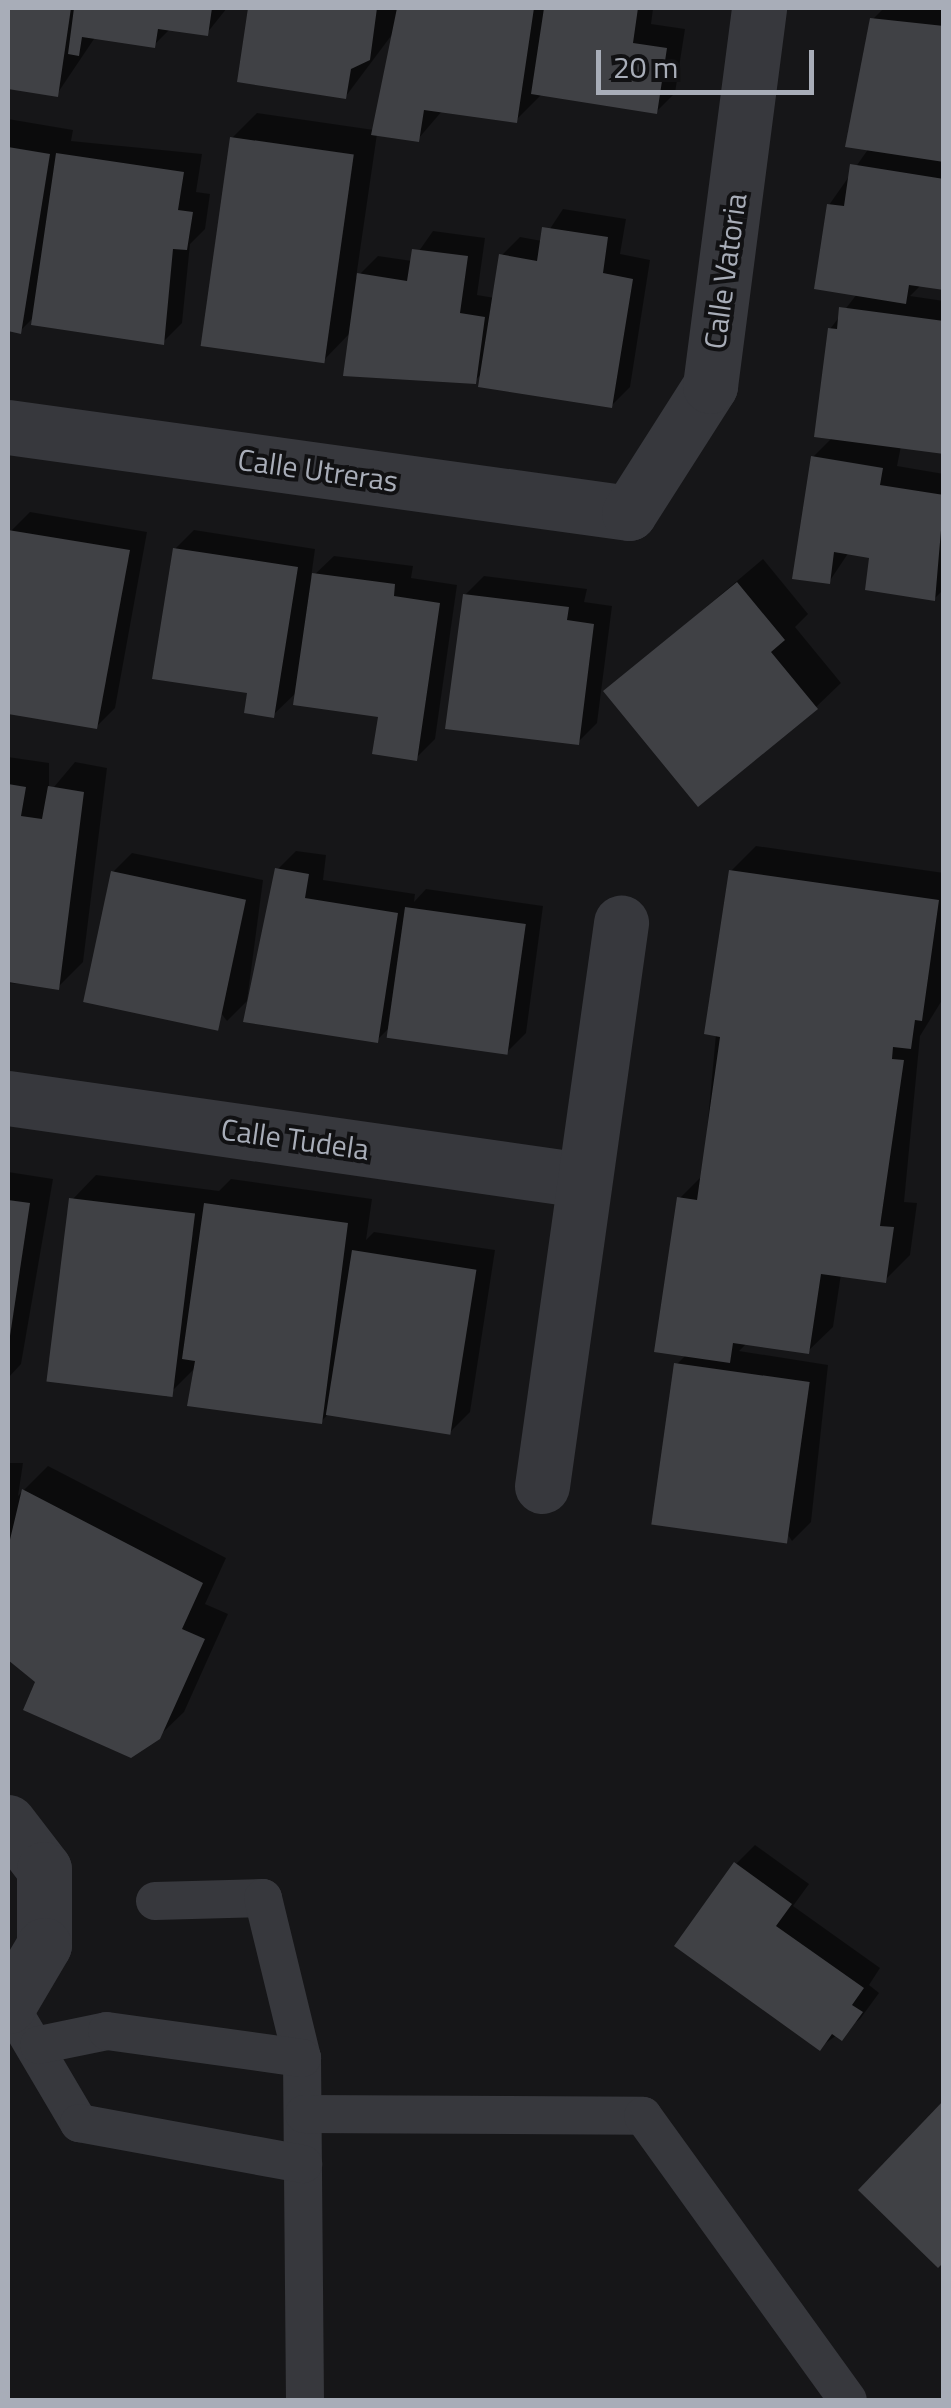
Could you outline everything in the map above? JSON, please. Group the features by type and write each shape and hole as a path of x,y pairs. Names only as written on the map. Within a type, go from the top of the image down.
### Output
{"street":[{"name":"Calle Vatoria","path":"629,513 710,386 760,8"},
{"name":"Calle Utreras","path":"8,427 629,513"},
{"path":"542,1486 620,923"},
{"name":"Calle Tudela","path":"8,1098 582,1180"},
{"path":"8,1822 44,1869 44,1945 19,2019"}],"lane":[{"path":"155,1902 263,1898 302,2058 305,2400"},
{"path":"19,2019 302,2058"},
{"path":"19,2019 80,2122 302,2164"},
{"path":"304,2114 643,2116 822,2383 848,2400"}],"building":[{"path":"8,8 71,8 58,97 8,89"},
{"path":"74,8 212,8 208,36 158,29 155,48 82,37 79,56 68,54"},
{"path":"248,8 377,8 370,60 351,69 346,99 237,82"},
{"path":"397,8 534,8 517,123 424,110 419,142 371,135"},
{"path":"544,8 638,8 633,43 667,48 657,114 531,94"},
{"path":"870,18 944,26 944,162 845,147"},
{"path":"230,137 354,154 324,363 201,346"},
{"path":"8,147 50,154 21,334 8,331"},
{"path":"56,153 184,172 178,210 193,212 187,250 173,249 164,345 31,325"},
{"path":"850,164 944,179 944,290 909,285 906,304 814,289 827,204 844,206"},
{"path":"542,227 608,237 603,273 633,279 612,408 478,387 499,254 537,261"},
{"path":"412,249 468,256 460,313 485,317 476,384 343,376 357,273 407,281"},
{"path":"839,307 944,321 944,454 814,437 828,328 837,329"},
{"path":"811,456 883,468 880,485 944,495 935,601 865,590 869,558 834,552 830,584 792,579"},
{"path":"8,530 130,550 97,729 8,714"},
{"path":"173,548 298,567 274,718 244,713 247,693 152,679"},
{"path":"312,573 395,584 394,596 440,603 417,761 372,754 378,717 293,705"},
{"path":"737,582 785,640 771,652 818,709 698,807 603,691"},
{"path":"463,594 569,607 567,620 594,624 579,745 445,729"},
{"path":"8,784 26,787 21,816 42,819 48,786 84,792 59,990 8,982"},
{"path":"275,868 309,874 305,898 398,913 378,1043 243,1022"},
{"path":"729,870 939,900 922,1021 915,1020 911,1049 893,1047 892,1059 904,1060 880,1226 894,1227 886,1283 821,1274 809,1354 733,1343 730,1363 654,1352 677,1197 697,1200 720,1037 704,1034"},
{"path":"111,871 246,900 218,1031 83,1002"},
{"path":"405,907 526,924 507,1055 387,1038"},
{"path":"69,1198 195,1213 173,1397 46,1382"},
{"path":"8,1200 30,1203 10,1336 8,1336"},
{"path":"204,1203 348,1223 322,1424 187,1406 195,1361 182,1359"},
{"path":"352,1250 476,1270 450,1435 326,1415"},
{"path":"674,1363 810,1382 787,1543 651,1524"},
{"path":"22,1489 203,1583 182,1629 205,1639 160,1739 131,1758 23,1710 35,1682 8,1660 8,1548"},
{"path":"734,1862 792,1904 776,1926 864,1988 852,2005 863,2012 842,2041 832,2034 820,2051 674,1946"},
{"path":"944,2100 944,2262 938,2268 858,2190"}]}
